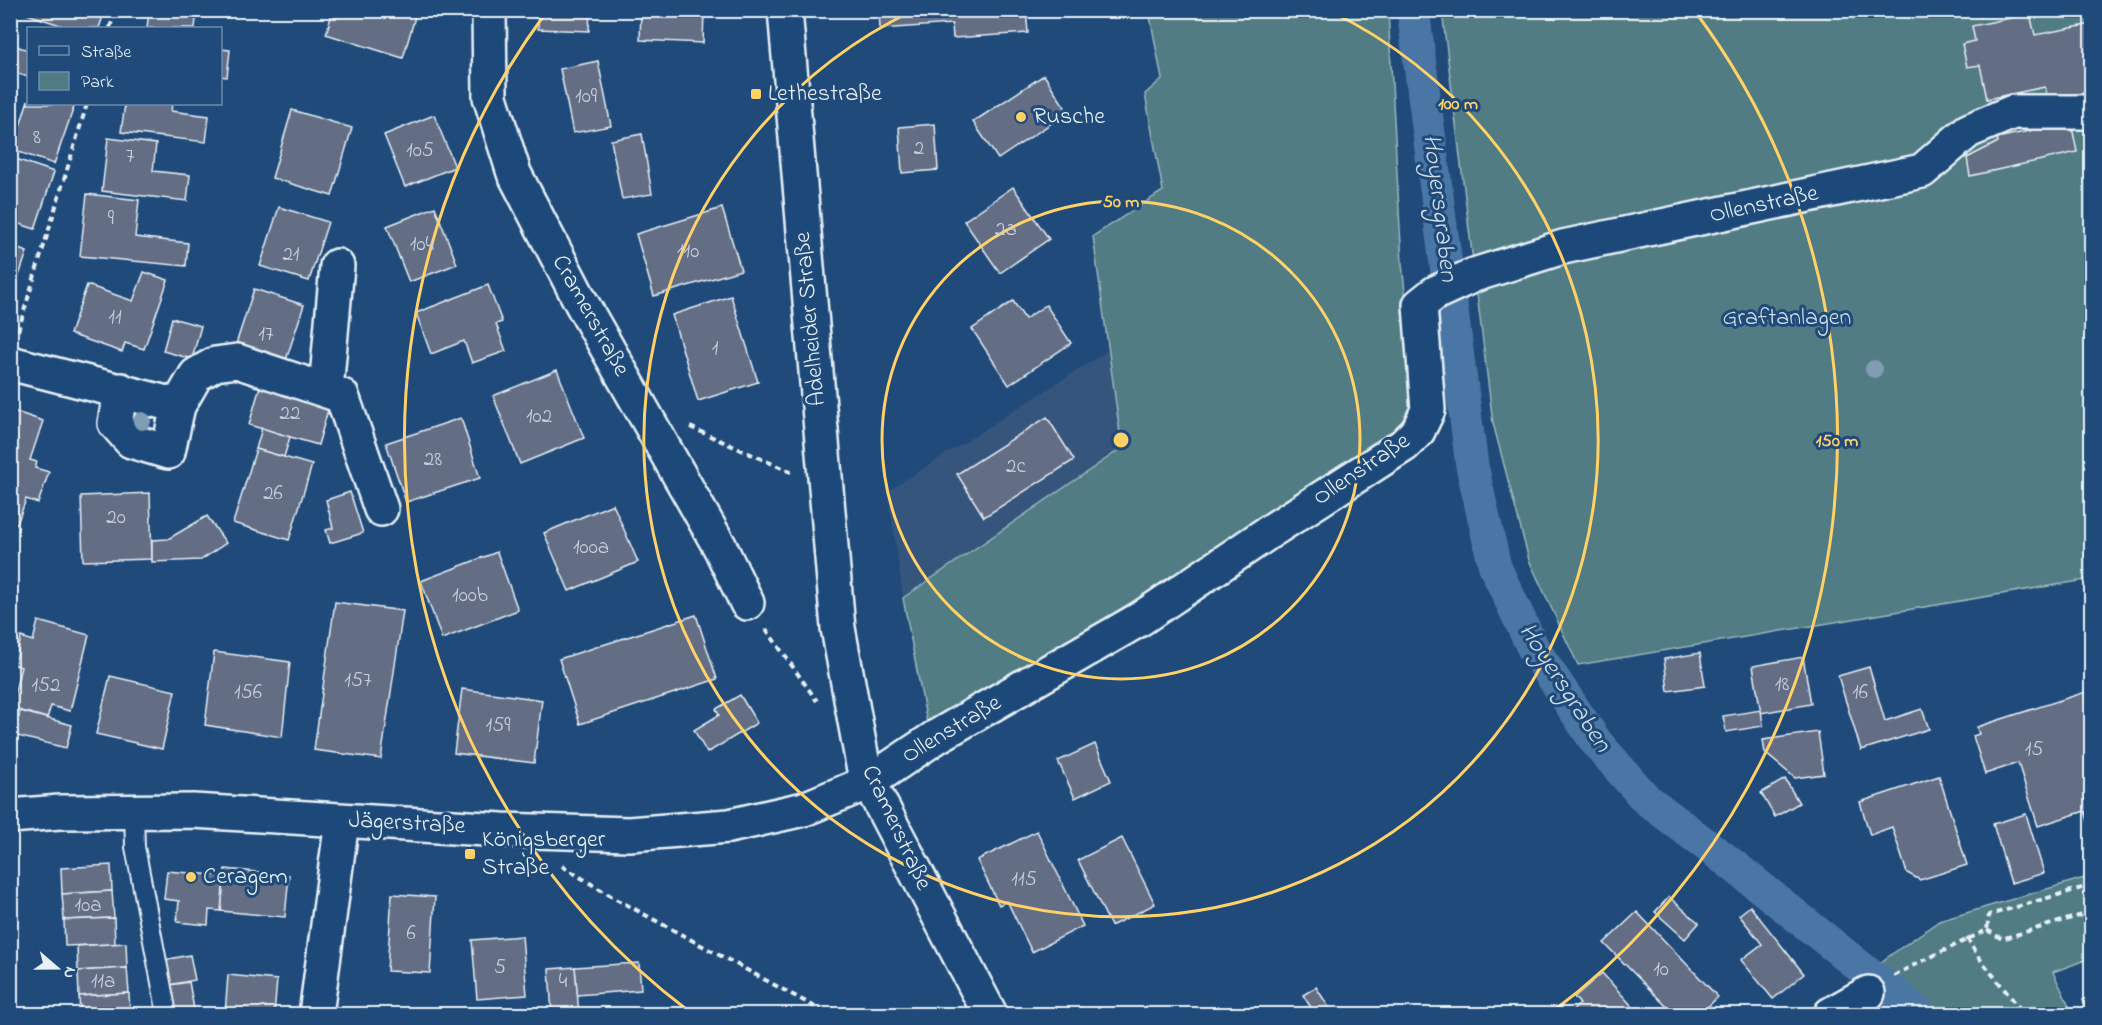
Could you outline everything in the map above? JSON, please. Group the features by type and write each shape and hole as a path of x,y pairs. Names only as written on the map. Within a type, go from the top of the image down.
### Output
{"street":[{"name":"Cramerstraße","path":"489,10 490,97 514,173 581,302 720,547 747,603"},
{"name":"Adelheider Straße","path":"784,10 838,628"},
{"name":"Ollenstraße","path":"869,782 936,737 1140,620 1269,532 1404,445 1418,431 1428,410 1420,305 1435,293 1474,275 1563,247 1922,171 1968,131 2013,112 2091,112"},
{"path":"326,390 337,266"},
{"path":"14,347 122,390 178,406"},
{"path":"122,390 115,423 131,441 168,452 178,406 196,375 215,364 237,361 342,396 381,509"},
{"name":"Cramerstraße","path":"838,628 863,765 869,782 990,1014"},
{"name":"Jägerstraße","path":"10,816 60,812 193,811 502,830 629,834 729,826 804,809 869,782"},
{"path":"316,1014 342,821"},
{"path":"1831,1014 1868,993"}],"lane":[{"path":"134,811 135,847 167,1014"}],"path":[{"path":"110,27 115,10"},
{"path":"14,347 87,105"},
{"path":"688,426 826,488"},
{"path":"747,603 823,709"},
{"path":"559,864 616,899 828,1014"},
{"path":"1987,930 1989,915 2091,885"},
{"path":"1987,930 2002,939 2091,912"},
{"path":"1910,967 1987,930"},
{"path":"1967,938 1977,955 2024,1014"}],"shaded area":[{"path":"1109,350 1122,449 903,598 888,491"}],"green space":[{"path":"1149,11 1388,11 1402,264 1416,392 1410,414 1391,438 1253,527 928,728 903,598 1122,448 1093,236 1163,191 1145,94 1162,79"},
{"name":"Graftanlagen","path":"1442,11 2091,11 2091,579 1578,665 1529,560 1493,423"},
{"path":"2091,876 2091,958 2053,972 2073,1014 1890,1014 1854,987 1885,959 1939,921"}],"building":[{"path":"15,10 105,10 99,27 66,27"},
{"path":"149,10 197,10 195,27 147,27"},
{"path":"333,10 417,10 403,58 326,34"},
{"path":"538,10 590,10 589,31 538,29"},
{"path":"641,10 704,10 703,43 640,40"},
{"path":"879,10 1026,10 1028,33 953,38 952,24 880,29"},
{"path":"2030,14 2035,35 2092,24 2092,91 2047,100 2045,87 1987,99 1980,65 1967,67 1962,44 1975,41 1972,26"},
{"path":"10,44 27,50 27,77 10,71"},
{"path":"222,49 230,50 227,77 222,76"},
{"path":"598,61 611,126 573,133 560,69"},
{"name":"Rusche","path":"1044,75 1068,112 998,159 973,122"},
{"path":"27,103 75,105 54,164 10,149 10,123 20,126"},
{"path":"125,105 172,105 171,111 209,116 206,142 121,132"},
{"path":"292,110 352,128 332,196 272,178"},
{"path":"434,115 455,167 405,187 384,135"},
{"path":"2071,122 2077,152 1970,176 1967,158 1998,142 1997,138"},
{"path":"935,124 938,170 902,173 899,127"},
{"path":"642,134 652,194 622,199 611,140"},
{"path":"108,138 156,144 153,171 190,175 187,201 102,191"},
{"path":"10,157 54,172 35,229 10,221"},
{"path":"1013,187 1049,239 1000,273 964,221"},
{"path":"87,194 139,200 135,237 188,243 186,266 80,256"},
{"path":"279,207 328,222 309,281 260,266"},
{"path":"435,207 457,264 409,282 387,226"},
{"path":"722,208 741,270 654,296 636,234"},
{"path":"10,246 27,252 10,302"},
{"path":"144,272 168,280 144,349 125,343 122,352 70,334 87,285 133,301"},
{"path":"488,285 502,322 496,324 506,351 472,363 464,341 431,354 416,313"},
{"path":"254,289 304,305 286,360 236,344"},
{"path":"731,296 758,382 698,401 672,315"},
{"path":"1013,301 1025,319 1046,305 1071,343 1009,385 972,329"},
{"path":"172,318 201,326 192,359 163,351"},
{"path":"557,370 584,438 520,464 493,396"},
{"path":"261,383 330,403 318,445 249,425"},
{"path":"10,410 43,421 30,460 37,462 35,468 49,472 38,503 26,499 17,524 10,521"},
{"path":"1047,417 1074,460 984,517 957,474"},
{"path":"461,418 480,478 406,502 386,443"},
{"path":"262,428 290,437 284,457 256,449"},
{"path":"256,449 312,465 289,540 233,523"},
{"path":"350,492 363,533 330,543 326,530 333,528 326,500"},
{"path":"150,493 152,559 83,561 81,496"},
{"path":"613,504 638,562 569,591 544,533"},
{"path":"207,516 226,543 201,560 152,562 152,540 168,539"},
{"path":"497,552 518,610 442,639 421,581"},
{"path":"335,602 403,611 381,759 314,750"},
{"path":"696,615 717,679 580,724 559,659"},
{"path":"38,621 89,635 70,711 51,706 47,718 11,708 21,667 15,665 21,637 33,641"},
{"path":"214,652 290,662 282,737 205,725"},
{"path":"1700,653 1705,686 1668,691 1664,659"},
{"path":"1803,657 1811,704 1761,713 1753,666"},
{"path":"1869,667 1885,721 1922,709 1929,729 1861,750 1838,676"},
{"path":"110,676 175,691 162,749 96,734"},
{"path":"462,689 542,700 534,763 454,753"},
{"path":"2092,690 2092,823 2089,824 2085,811 2038,826 2018,763 1985,774 1973,736 1979,734 1977,727"},
{"path":"740,695 757,723 707,753 694,730 719,715 716,709"},
{"path":"1761,710 1763,726 1726,732 1723,716"},
{"path":"20,711 72,725 66,748 14,735 10,742 10,715 19,717"},
{"path":"1818,732 1824,774 1795,778 1765,753 1763,740"},
{"path":"1095,744 1111,781 1075,798 1058,761"},
{"path":"1939,776 1967,865 1920,880 1907,873 1892,827 1870,835 1860,802"},
{"path":"1785,779 1799,803 1775,817 1761,793"},
{"path":"2026,814 2044,873 2011,883 1993,824"},
{"path":"1037,831 1083,926 1032,952 1007,901 999,905 977,860"},
{"path":"1122,838 1155,904 1111,926 1078,860"},
{"path":"111,865 112,891 62,894 61,868"},
{"path":"225,869 289,875 285,917 221,911"},
{"path":"167,871 224,876 221,911 209,910 208,925 177,922 179,901 164,899"},
{"path":"112,891 114,918 64,920 62,894"},
{"path":"392,894 435,897 430,973 387,971"},
{"path":"1669,897 1699,923 1685,939 1655,912"},
{"path":"1750,906 1804,974 1773,999 1741,960 1762,944 1739,915"},
{"path":"1637,912 1718,997 1700,1014 1674,1014 1604,943"},
{"path":"114,918 115,944 65,946 64,920"},
{"path":"522,936 527,995 477,999 472,940"},
{"path":"126,943 127,968 78,971 77,946"},
{"path":"190,955 195,980 169,985 164,960"},
{"path":"639,963 641,990 577,995 575,967"},
{"path":"575,967 579,1014 552,1014 549,969"},
{"path":"127,968 129,993 79,996 78,971"},
{"path":"1602,973 1632,1006 1629,1009 1634,1014 1575,1014 1572,1011 1580,1004 1574,997"},
{"path":"228,975 277,980 274,1014 225,1014"},
{"path":"189,982 195,1014 170,1014 164,986"},
{"path":"1316,987 1333,1014 1315,1014 1303,995"},
{"path":"129,993 130,1014 80,1014 79,996"},
{"path":"2092,997 2092,1014 2090,1014 2083,1000"}],"waterway":[{"name":"Hoyersgraben","path":"1413,10 1472,466 1495,567 1533,648 1596,742 1646,799 1734,866 1919,1014"}],"place":[{"name":"Lethestraße","path":"756,94"},
{"name":"Rusche","path":"1021,117"},
{"name":"Königsberger Straße","path":"470,854"},
{"name":"Ceragem","path":"191,877"}]}
